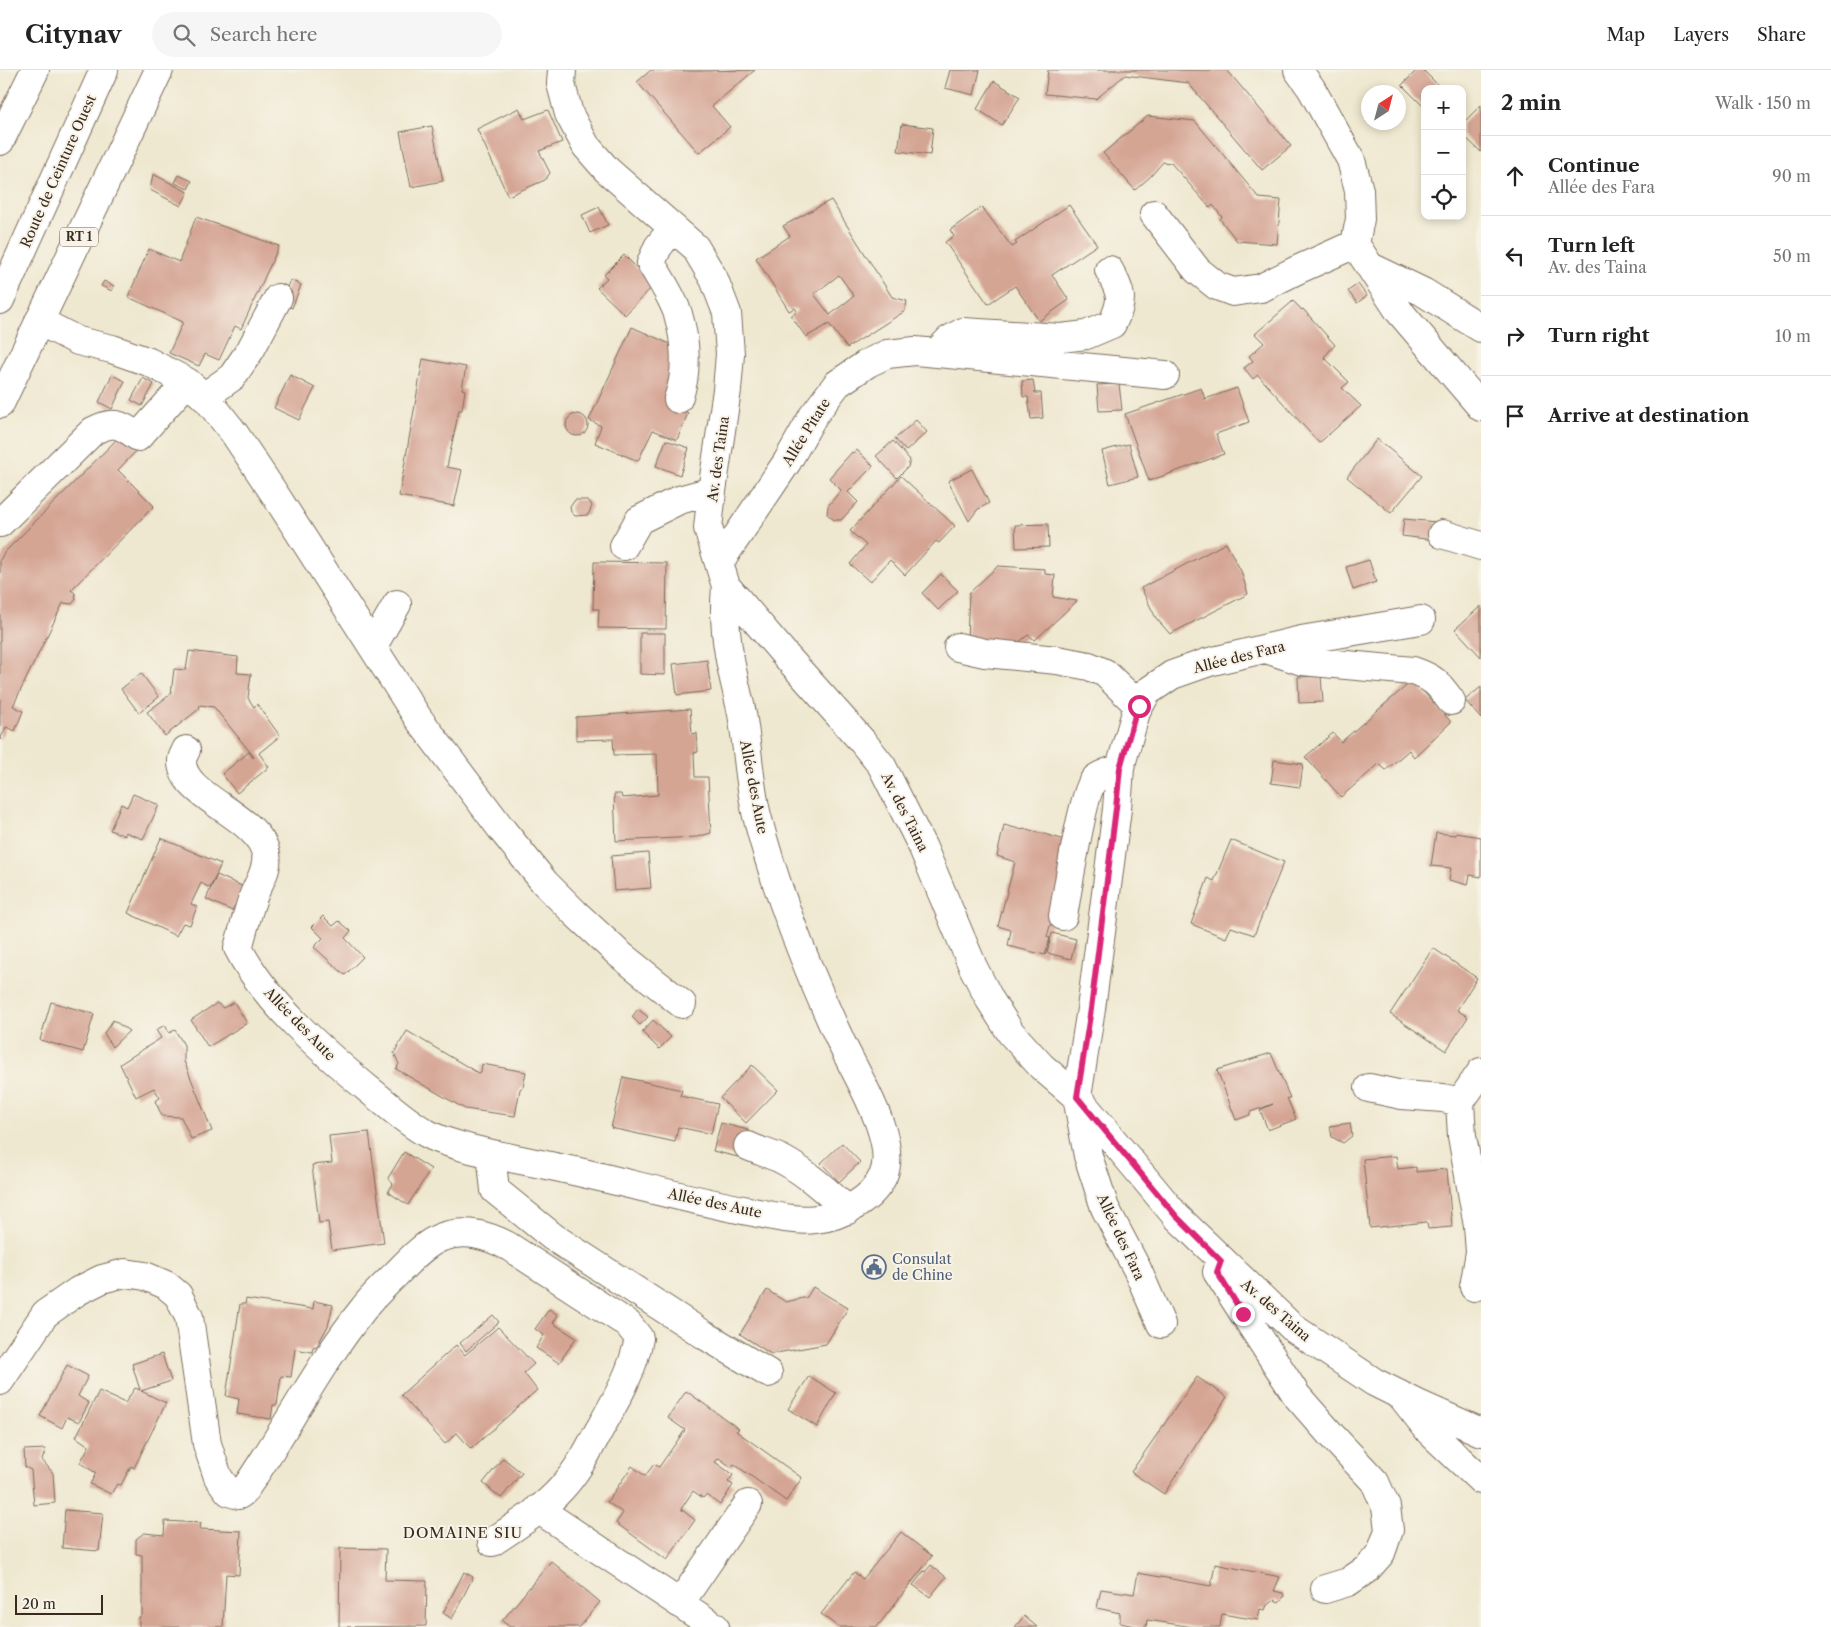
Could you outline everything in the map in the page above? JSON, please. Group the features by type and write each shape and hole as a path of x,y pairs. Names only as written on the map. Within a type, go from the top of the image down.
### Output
{"street":[{"path":"0,141 35,70"},
{"name":"Route de Ceinture Ouest","path":"0,300 104,70"},
{"name":"RT 1","path":"0,404 160,70"},
{"name":"Av. des Taina","path":"562,70 562,84 569,114 586,146 607,170 640,201 695,247 714,279 726,313 730,354 729,372 708,528 723,574 786,656 882,766 923,848 973,967 990,1000 1011,1033 1042,1067 1077,1097 1176,1216 1293,1328 1374,1382 1481,1432"},
{"path":"1298,70 1311,88 1350,160 1359,190 1360,219 1354,244 1399,311 1481,407"},
{"path":"1154,214 1197,270 1216,286 1233,292 1260,288 1354,244"},
{"path":"673,228 658,247 651,262 677,314 683,343 684,368 682,389 678,399"},
{"path":"1370,266 1424,292 1481,328"},
{"path":"948,354 949,340 963,332 1061,338 1086,335 1112,324 1121,306 1118,288 1109,270"},
{"path":"0,523 93,431 104,425 114,424 124,426 138,437 195,389 232,377 251,349 278,298"},
{"path":"39,321 78,341 112,349 149,362 195,389 234,433 418,718 503,830 545,883 618,953 682,1004"},
{"name":"Allée Pitate","path":"723,574 814,416 837,384 868,363 887,354 915,352 948,354 1165,375"},
{"path":"1454,376 1481,396"},
{"path":"624,546 639,520 679,500 712,491"},
{"path":"1442,534 1481,546"},
{"name":"Allée des Aute","path":"186,750 182,760 185,774 200,791 245,824 258,836 266,853 266,866 253,896 238,948 249,969 322,1050 414,1126 435,1138 491,1154 723,1207 791,1219 817,1220 843,1212 874,1190 882,1177 887,1162 885,1140 876,1114 798,946 776,882 759,823 742,714 728,653 723,574"},
{"path":"373,646 397,604"},
{"name":"Allée des Fara","path":"1161,1324 1137,1269 1106,1208 1088,1156 1077,1097 1091,1009 1120,768 1136,712 1147,692 1172,675 1209,662 1301,640 1421,620"},
{"path":"958,646 985,653 1057,660 1088,666 1106,673 1139,706"},
{"path":"1266,649 1302,661 1413,670 1429,676 1439,685 1451,701"},
{"path":"1063,916 1080,824 1090,788 1094,780 1120,768"},
{"path":"1474,1287 1480,1252 1478,1226 1462,1136 1460,1102 1481,1072"},
{"path":"1368,1088 1402,1095 1443,1098 1460,1102"},
{"path":"748,1146 780,1159 796,1169 822,1187 848,1210"},
{"path":"491,1154 495,1190 553,1237 640,1294 768,1373"},
{"path":"0,1381 45,1314 78,1290 102,1279 125,1273 145,1276 166,1285 178,1294 188,1317 207,1444 218,1477 230,1492 239,1495 263,1463 316,1376 364,1307 414,1255 440,1237 456,1233 490,1237 508,1246 628,1324 639,1338 632,1365 616,1400 581,1463 562,1488 538,1509 492,1542"},
{"path":"1221,1261 1217,1272 1286,1380 1297,1396 1375,1482 1386,1507 1389,1530 1381,1553 1367,1569 1348,1582 1325,1589"},
{"path":"1402,1396 1430,1432 1481,1480"},
{"path":"680,1603 748,1504"},
{"path":"538,1509 715,1627"}],"building":[{"path":"651,70 755,70 712,106 730,127 699,153 637,82"},
{"path":"950,70 980,70 974,95 945,88"},
{"path":"1048,70 1227,70 1291,146 1262,170 1188,83 1125,75 1096,99 1045,94"},
{"path":"1417,70 1423,70 1438,85 1421,85 1421,104 1406,89 1406,85 1402,85"},
{"path":"994,81 1020,97 1002,125 977,109"},
{"path":"1481,105 1481,152 1466,138 1466,120"},
{"path":"519,108 524,119 548,110 562,142 539,151 550,173 545,180 508,196 477,129"},
{"path":"1148,116 1195,121 1259,198 1281,200 1277,244 1237,241 1220,219 1222,217 1213,205 1210,208 1171,163 1163,162 1135,190 1103,153"},
{"path":"902,124 933,128 930,155 898,151"},
{"path":"432,126 443,181 411,187 400,132"},
{"path":"153,174 188,192 181,206 150,190"},
{"path":"179,175 192,181 188,189 175,183"},
{"path":"831,200 892,297 907,301 905,311 847,348 829,324 806,337 791,316 797,311 795,308 789,311 756,258 790,236 783,226","holes":["839,275 854,296 830,315 814,294"]},
{"path":"1069,205 1097,245 1052,275 1069,300 1039,321 1015,286 988,304 945,242 954,236 950,230 982,207 1012,247 1017,244 1015,242"},
{"path":"599,207 608,225 590,233 582,215"},
{"path":"196,217 279,246 241,329 235,326 219,360 205,354 199,366 169,353 183,322 128,297 149,249 179,262"},
{"path":"624,255 654,285 625,315 597,288 607,278 604,275"},
{"path":"290,280 301,285 292,308 281,303"},
{"path":"104,281 114,286 112,291 101,286"},
{"path":"1358,284 1367,296 1357,303 1348,291"},
{"path":"1293,301 1303,309 1335,345 1324,357 1349,382 1342,388 1361,406 1319,443 1258,375 1253,379 1244,368 1253,361 1249,356 1264,343 1255,334"},
{"path":"632,327 681,349 666,403 688,413 677,440 653,430 638,461 595,443 601,426 589,420"},
{"path":"423,359 466,367 462,389 465,390 462,410 459,410 447,467 462,470 454,506 399,496"},
{"path":"112,375 125,381 112,409 99,402"},
{"path":"290,375 315,388 299,420 274,408"},
{"path":"143,378 154,384 142,406 131,400"},
{"path":"1033,380 1035,393 1041,393 1043,418 1031,419 1028,397 1023,397 1022,381"},
{"path":"1119,384 1122,410 1099,411 1097,385"},
{"path":"1201,388 1205,399 1237,388 1249,422 1216,434 1224,454 1149,481 1125,414"},
{"path":"573,414 581,414 588,421 588,429 581,436 573,436 566,429 566,421"},
{"path":"916,420 927,432 906,451 895,439"},
{"path":"122,434 138,449 118,470 154,506 71,590 75,593 76,599 72,604 63,603 13,706 23,711 15,731 6,727 0,740 0,560 4,553"},
{"path":"1377,439 1422,476 1391,513 1347,477"},
{"path":"666,440 689,448 680,475 656,466"},
{"path":"893,441 910,460 908,467 897,478 876,456"},
{"path":"1129,444 1138,477 1110,484 1102,451"},
{"path":"857,450 873,466 848,492 858,502 841,520 834,520 827,514 828,506 841,490 829,478 852,452"},
{"path":"972,469 989,503 977,510 969,521 948,481"},
{"path":"901,476 955,526 939,543 936,541 905,575 890,560 870,582 850,564 866,545 850,531"},
{"path":"575,500 590,502 592,506 588,515 575,516 571,512 570,507"},
{"path":"1404,519 1437,522 1434,540 1402,536"},
{"path":"1048,524 1049,547 1016,548 1015,525"},
{"path":"1226,543 1241,571 1248,594 1170,634 1156,618 1141,588"},
{"path":"1369,560 1376,582 1353,590 1346,567"},
{"path":"594,562 667,563 666,629 598,628 599,609 593,609"},
{"path":"998,566 1045,569 1045,574 1055,575 1053,597 1077,601 1035,640 1028,635 1018,643 967,640 969,593"},
{"path":"941,574 958,591 938,610 922,593"},
{"path":"1481,606 1481,657 1455,629"},
{"path":"640,633 665,633 665,675 640,674"},
{"path":"189,651 238,657 237,673 251,674 248,698 254,707 257,704 280,736 259,753 269,767 237,793 222,774 249,752 254,757 214,707 200,705 199,709 165,736 147,712 171,694 174,669 186,670"},
{"path":"707,660 711,691 677,695 673,664"},
{"path":"141,673 159,697 139,713 121,689"},
{"path":"1321,676 1323,702 1299,703 1298,677"},
{"path":"1413,680 1451,722 1414,757 1409,750 1386,770 1379,764 1341,797 1305,757 1333,733 1341,742"},
{"path":"1481,687 1481,719 1465,700"},
{"path":"690,709 692,734 697,733 698,752 694,753 695,777 708,777 711,833 697,837 616,841 614,794 621,794 622,798 658,795 657,754 614,755 613,739 576,740 576,717"},
{"path":"1274,760 1303,764 1300,787 1271,783"},
{"path":"133,794 159,805 143,839 125,832 125,836 110,830 121,804 127,807"},
{"path":"1004,825 1023,830 1023,828 1072,842 1047,937 1050,938 1045,955 1008,946 1011,930 998,926 1015,862 997,856"},
{"path":"1436,833 1456,835 1456,833 1481,837 1481,877 1470,875 1468,885 1449,880 1451,868 1431,866"},
{"path":"161,838 221,864 210,888 201,883 191,904 197,907 190,925 183,923 176,936 128,913"},
{"path":"1231,840 1284,862 1254,935 1231,927 1226,938 1191,924 1208,878 1214,881"},
{"path":"648,853 651,888 614,891 611,856"},
{"path":"217,875 244,887 232,911 206,899"},
{"path":"323,916 333,926 339,921 351,931 345,938 363,957 345,975 314,947 323,938 312,927"},
{"path":"1052,933 1076,939 1071,959 1047,953"},
{"path":"1433,948 1477,978 1457,1010 1468,1017 1446,1051 1390,1014"},
{"path":"51,1002 94,1014 83,1052 40,1040"},
{"path":"234,1002 247,1023 208,1047 191,1020 217,1003 223,1008"},
{"path":"638,1009 648,1017 640,1025 632,1017"},
{"path":"113,1020 129,1031 112,1047 104,1033"},
{"path":"653,1020 671,1037 659,1049 642,1032"},
{"path":"165,1025 169,1033 175,1030 184,1045 184,1061 212,1131 191,1139 181,1117 162,1116 155,1101 160,1098 154,1088 136,1097 120,1064 161,1038 156,1030"},
{"path":"407,1031 478,1073 481,1072 482,1064 526,1072 523,1087 520,1089 515,1116 465,1109 396,1069 399,1064 394,1053"},
{"path":"1271,1053 1290,1098 1287,1098 1296,1119 1268,1130 1260,1110 1273,1104 1250,1112 1250,1115 1236,1120 1217,1070"},
{"path":"752,1065 778,1090 746,1123 720,1098"},
{"path":"623,1077 682,1090 680,1096 718,1104 711,1134 678,1127 675,1142 611,1128"},
{"path":"721,1123 748,1130 742,1158 713,1151"},
{"path":"1350,1123 1352,1136 1343,1143 1332,1137 1330,1126"},
{"path":"369,1132 384,1243 332,1250 328,1222 319,1223 312,1165 332,1163 329,1136"},
{"path":"842,1143 860,1162 839,1182 821,1163"},
{"path":"404,1152 431,1169 408,1205 388,1192 393,1184 388,1178"},
{"path":"1396,1156 1398,1169 1416,1167 1416,1172 1447,1169 1452,1227 1428,1229 1427,1222 1370,1228 1363,1159"},
{"path":"813,1287 848,1308 826,1344 771,1354 740,1334 767,1290 786,1302 807,1297"},
{"path":"246,1299 313,1309 314,1301 333,1305 328,1326 317,1346 313,1347 312,1352 295,1349 291,1377 281,1376 277,1405 273,1405 271,1419 237,1414 239,1399 226,1396 240,1304 245,1304"},
{"path":"549,1309 558,1315 553,1323 576,1338 559,1363 536,1348 544,1335 535,1329"},
{"path":"493,1315 499,1322 466,1351 460,1343"},
{"path":"498,1327 534,1364 524,1373 537,1390 471,1449 457,1433 445,1444 401,1395 456,1345 465,1355"},
{"path":"162,1354 171,1381 141,1391 166,1403 134,1468 131,1466 121,1485 117,1484 111,1494 90,1484 96,1473 80,1463 89,1446 76,1437 99,1391 125,1403 135,1388 140,1390 132,1364"},
{"path":"67,1365 88,1376 78,1396 89,1403 79,1422 67,1417 62,1428 40,1416"},
{"path":"809,1376 836,1393 817,1427 788,1409"},
{"path":"1197,1377 1227,1397 1164,1494 1131,1472"},
{"path":"686,1391 739,1429 736,1431 802,1478 786,1501 734,1464 731,1467 719,1458 715,1462 733,1475 728,1482 733,1485 720,1505 706,1495 703,1498 693,1491 681,1509 695,1520 667,1560 616,1523 623,1513 607,1502 632,1466 645,1476 654,1464 659,1467 685,1430 668,1418"},
{"path":"46,1449 42,1460 53,1473 55,1503 34,1505 31,1470 25,1467 24,1450"},
{"path":"503,1458 522,1473 501,1498 483,1483"},
{"path":"65,1510 103,1513 99,1551 62,1548"},
{"path":"165,1521 201,1523 200,1529 241,1531 239,1575 226,1574 223,1627 139,1627 139,1617 142,1615 142,1555 136,1554 136,1539 144,1533 164,1535"},
{"path":"901,1532 932,1556 877,1627 838,1627 821,1614 854,1572 863,1579"},
{"path":"340,1548 386,1549 385,1580 427,1581 426,1626 339,1627"},
{"path":"551,1561 600,1602 579,1627 510,1627 502,1621"},
{"path":"1215,1564 1280,1577 1274,1591 1283,1593 1284,1597 1279,1602 1274,1600 1267,1605 1265,1610 1260,1609 1258,1620 1222,1614 1220,1627 1193,1627 1147,1620 1146,1627 1140,1627 1120,1623 1120,1613 1097,1608 1101,1589 1134,1594 1138,1573 1211,1586"},
{"path":"931,1565 946,1577 930,1597 913,1585"},
{"path":"464,1572 473,1577 452,1619 443,1613"},
{"path":"1024,1616 1037,1627 1015,1627"}],"place":[{"name":"Consulat de Chine","path":"874,1267"}],"district":[{"name":"DOMAINE SIU","path":"463,1533"}],"route":[{"path":"1139,706 1120,768 1091,1009 1077,1097 1176,1216 1221,1261 1217,1272 1243,1314"}]}
